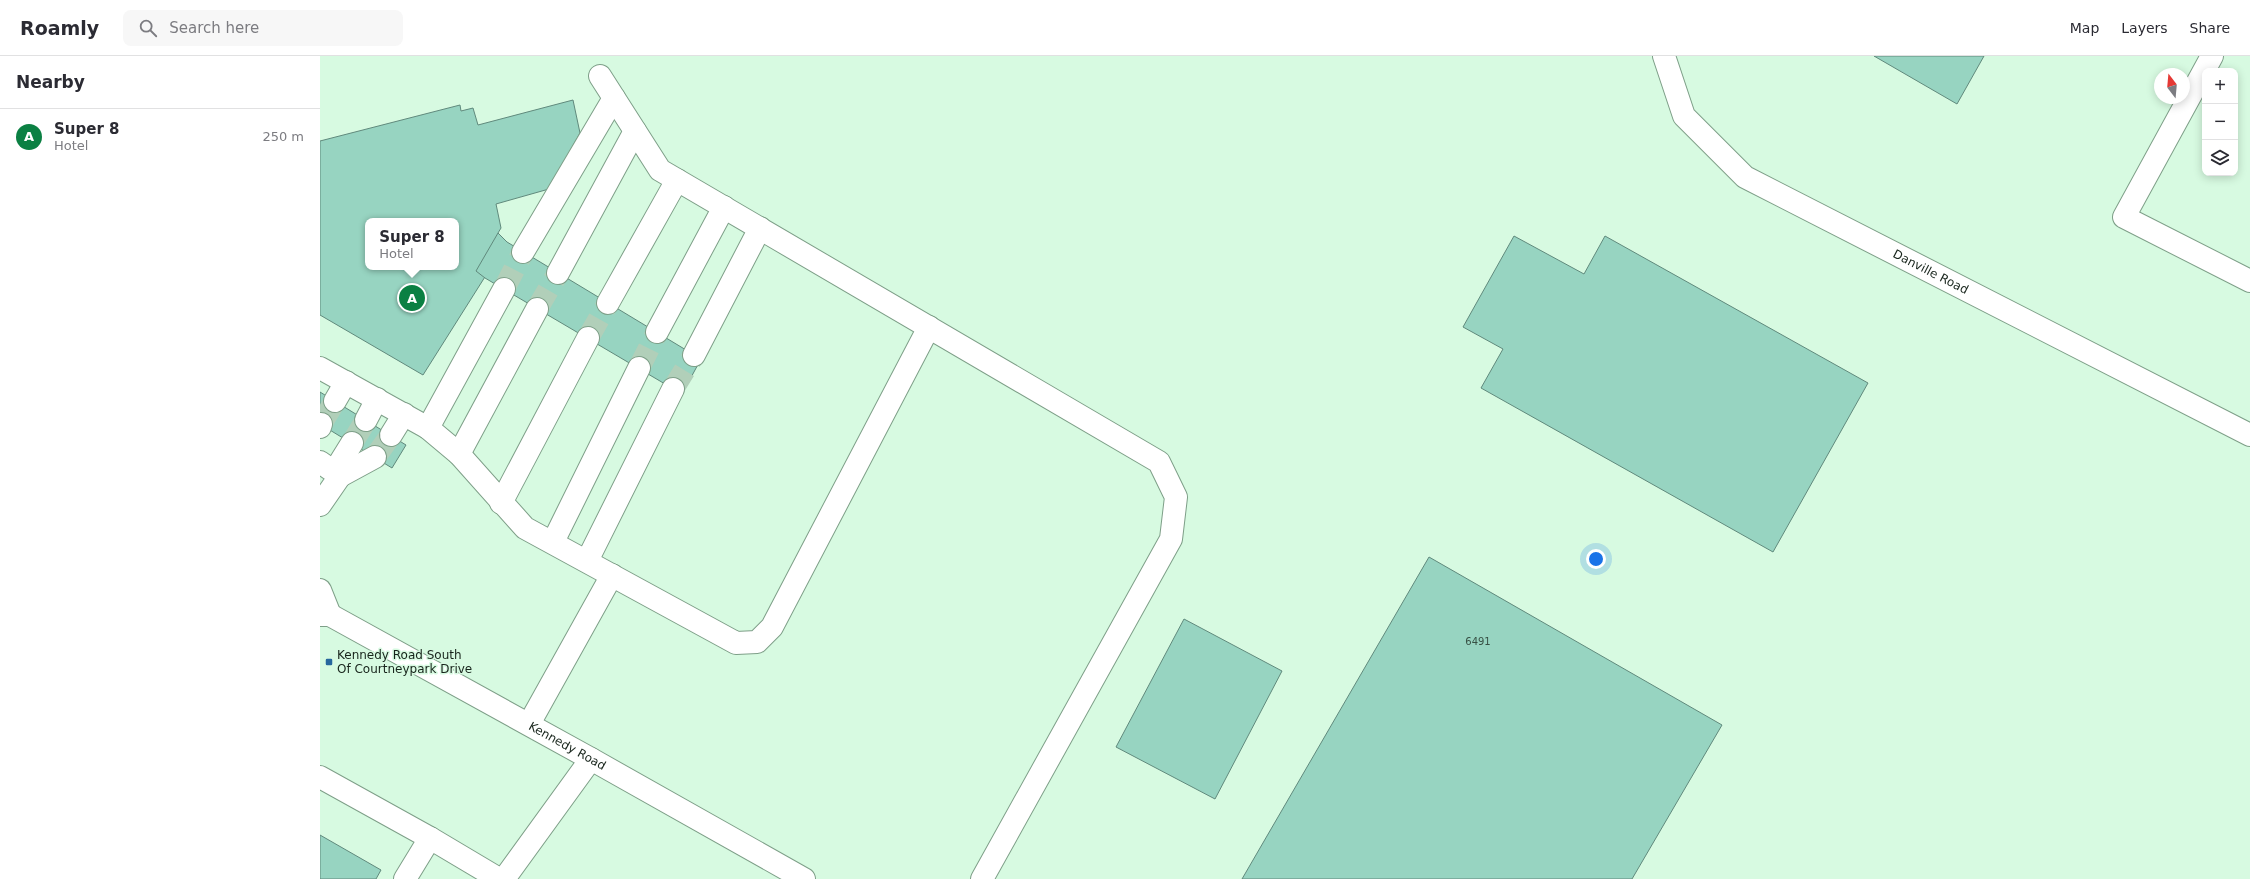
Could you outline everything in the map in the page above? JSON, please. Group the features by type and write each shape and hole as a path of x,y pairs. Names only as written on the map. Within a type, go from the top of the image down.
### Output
{"street":[{"name":"Danville Road","path":"1664,56 1684,116 1745,177 2250,436"},
{"path":"2212,56 2124,217 2250,281"},
{"path":"600,76 660,170 1159,462 1176,497 1171,538 982,879"},
{"path":"523,252 614,98"},
{"path":"558,273 635,131"},
{"path":"608,303 677,180"},
{"path":"657,332 724,207"},
{"path":"694,355 760,228"},
{"path":"428,428 504,289"},
{"path":"459,454 537,309"},
{"path":"320,368 428,428 459,454 501,503 525,528 736,643 757,642 772,628 929,327"},
{"path":"501,503 588,338"},
{"path":"552,542 639,368"},
{"path":"335,401 346,382"},
{"path":"587,561 673,389"},
{"path":"366,420 377,399"},
{"path":"391,435 404,414"},
{"path":"320,505 332,470 352,443"},
{"path":"332,470 375,458"},
{"path":"529,724 612,575"},
{"name":"Kennedy Road","path":"320,590 325,615 591,758 804,879"},
{"path":"504,879 591,758"},
{"path":"320,777 430,838 498,879"},
{"path":"405,879 430,838"}],"building":[{"path":"1874,56 1984,56 1957,104"},
{"path":"573,100 580,133 549,189 496,204 501,228 498,233 507,242 423,375 320,315 320,141 460,105 461,111 473,108 478,125"},
{"path":"498,233 507,242 701,359 682,394 485,278 476,271"},
{"path":"1514,236 1584,274 1605,236 1868,383 1773,552 1481,388 1503,349 1463,327"},
{"path":"320,392 406,445 392,468 320,424"},
{"path":"1429,557 1722,725 1632,879 1242,879"},
{"path":"1184,619 1282,671 1215,799 1116,747"},
{"path":"320,835 381,870 376,879 320,879"}],"tunnel":[{"path":"504,289 523,252"},
{"path":"537,309 558,273"},
{"path":"588,338 608,303"},
{"path":"639,368 657,332"},
{"path":"673,389 694,355"},
{"path":"321,424 335,401"},
{"path":"352,443 366,420"},
{"path":"375,457 391,435"}],"place":[{"name":"Super 8","path":"412,298"},
{"name":"Kennedy Road South Of Courtneypark Drive","path":"329,662"}]}
